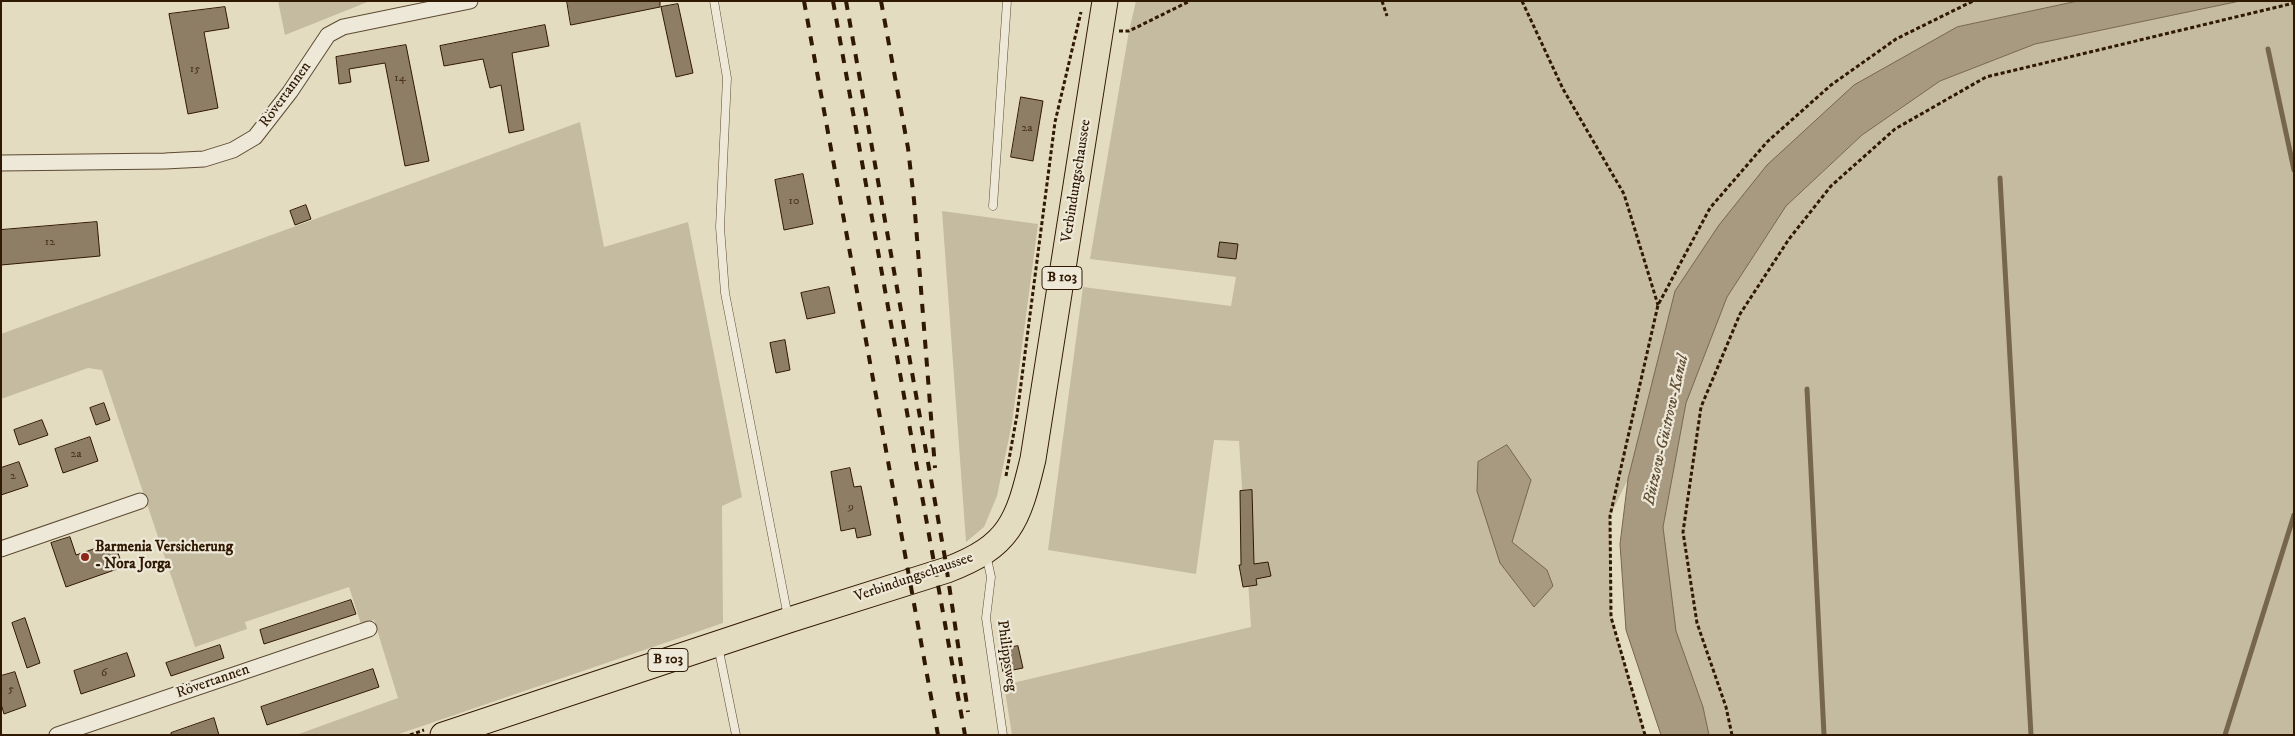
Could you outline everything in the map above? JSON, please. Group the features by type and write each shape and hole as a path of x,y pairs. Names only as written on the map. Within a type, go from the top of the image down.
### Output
{"main road":[{"name":"Verbindungschaussee","path":"443,735 718,643 948,570 986,552 994,546 1006,532 1017,514 1032,459 1105,1"}],"street":[{"name":"Rövertannen","path":"1,163 165,162 204,159 233,150 255,137 290,92 328,35 344,27 470,1"},
{"path":"1,549 140,501"},
{"name":"Rövertannen","path":"57,735 368,629"}],"lane":[{"path":"714,1 727,78 720,227 724,293 789,620"},
{"path":"993,206 1007,1"},
{"name":"Philippsweg","path":"986,552 991,577 986,618 1003,735"},
{"path":"718,643 736,735"}],"path":[{"path":"1100,32 1129,31 1190,1"},
{"path":"1382,1 1387,16"},
{"path":"1522,1 1563,89 1624,194 1658,305"},
{"path":"1646,735 1611,617 1610,516 1658,305 1710,208 1767,142 1830,85 1896,38 1973,1"},
{"path":"1732,735 1726,706 1697,623 1683,532 1701,407 1740,314 1789,239 1831,186 1895,129 1986,77 2294,3"},
{"path":"1006,478 1017,415 1054,122 1081,10"}],"shaded area":[{"path":"278,1 370,1 285,35"},
{"path":"1136,1 2078,1 1957,27 1675,291 1628,479 1610,516 1611,617 1645,735 1012,735 1004,685 1251,627 1239,441 1214,440 1196,574 1048,550 1083,287 1231,306 1236,277 1090,259 1129,31"},
{"path":"2240,1 2294,1 2294,735 1709,735 1703,707 1676,631 1663,527 1686,403 1727,297 1786,206 1862,135 1940,81 2035,44"},
{"path":"580,122 604,247 688,222 742,497 722,506 723,623 396,735 296,735 398,698 374,620 361,624 349,587 245,622 247,629 195,647 102,370 88,368 1,399 1,334"},
{"path":"942,211 1038,224 1012,423 997,496 984,527 966,542"}],"water":[{"name":"Bützow-Güstrow-Kanal","path":"2078,1 2240,1 2035,44 1940,81 1862,135 1786,206 1727,297 1686,403 1663,527 1676,631 1703,707 1709,735 1661,735 1626,630 1620,544 1628,479 1675,291 1719,225 1767,165 1854,85 1957,27"},
{"path":"1507,445 1531,480 1512,542 1547,570 1553,586 1534,607 1500,563 1477,491 1478,462"}],"building":[{"path":"567,1 660,1 660,7 571,25"},
{"path":"678,4 693,73 676,77 661,7"},
{"path":"225,7 229,28 204,32 218,108 188,114 169,14"},
{"path":"545,25 549,46 512,53 524,130 509,133 501,85 490,88 483,59 444,66 440,46"},
{"path":"406,45 429,161 405,166 385,63 349,69 351,82 339,84 336,57"},
{"path":"1021,97 1043,101 1033,161 1011,157"},
{"path":"803,174 813,224 784,230 775,180"},
{"path":"306,205 311,219 295,225 290,211"},
{"path":"97,222 100,256 1,265 1,230"},
{"path":"1220,242 1238,244 1236,259 1218,257"},
{"path":"829,287 835,313 807,319 801,293"},
{"path":"785,340 790,370 776,373 770,343"},
{"path":"104,403 110,420 96,425 90,408"},
{"path":"42,420 48,435 19,445 14,430"},
{"path":"90,437 98,461 63,473 55,449"},
{"path":"19,462 28,486 1,495 1,468"},
{"path":"850,468 854,487 861,486 871,535 857,538 855,528 841,531 831,472"},
{"path":"1252,490 1254,564 1268,562 1271,576 1256,579 1257,585 1243,587 1239,565 1241,565 1240,491"},
{"path":"70,537 76,555 114,542 123,567 66,587 51,543"},
{"path":"351,600 356,614 264,644 260,630"},
{"path":"25,618 40,663 27,668 12,623"},
{"path":"220,645 224,658 171,676 166,663"},
{"path":"1018,646 1023,668 1003,672 999,650"},
{"path":"127,653 135,676 81,694 74,671"},
{"path":"373,669 379,687 267,725 261,707"},
{"path":"15,672 26,706 4,714 1,704 1,676"},
{"path":"214,718 219,735 171,735 171,733"}],"waterway":[{"path":"2268,49 2294,170"},
{"path":"2000,178 2031,735"},
{"path":"1807,389 1824,735"},
{"path":"2225,735 2294,515"}],"railway":[{"path":"804,1 938,735"},
{"path":"833,1 965,735"},
{"path":"846,1 945,558 968,712"},
{"path":"881,1 908,148 914,200 935,468"}],"place":[{"name":"Barmenia Versicherung - Nora Jorga","path":"85,557"}]}
